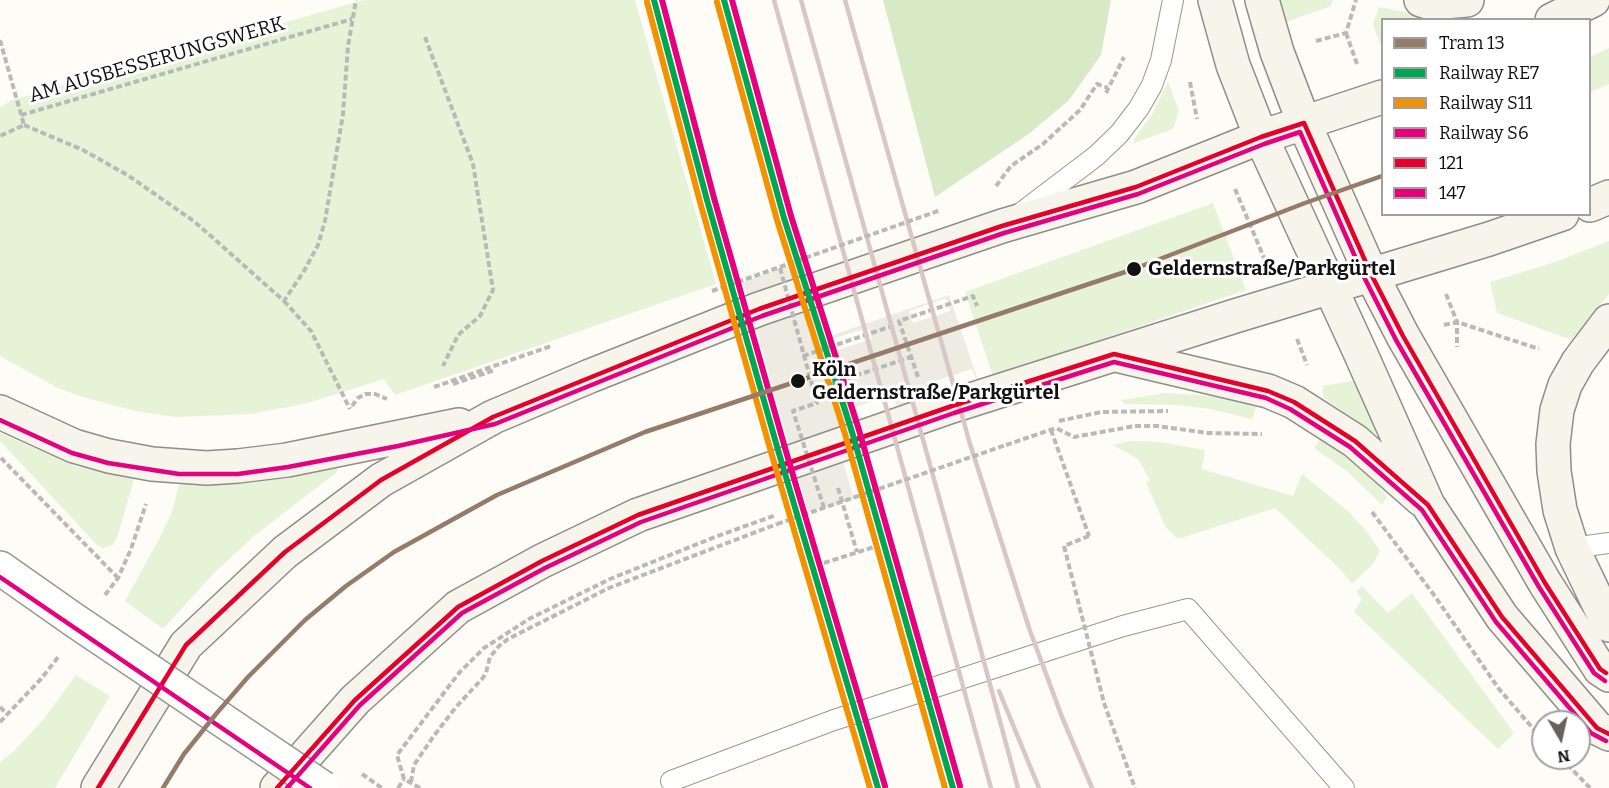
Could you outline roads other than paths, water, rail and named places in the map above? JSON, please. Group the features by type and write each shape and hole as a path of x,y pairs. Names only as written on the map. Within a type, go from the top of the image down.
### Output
{"main road":[{"path":"1215,0 1233,65 1261,137 1428,505 1502,617 1597,728 1609,734"},
{"path":"1262,0 1304,123 1371,274 1403,336 1545,583 1600,669 1609,675"},
{"path":"1421,0 1431,3 1467,0"},
{"path":"1555,18 1593,0"},
{"path":"98,788 186,645 210,622 285,552 381,480 493,417 759,309 1002,226 1136,187 1261,137 1381,98"},
{"path":"1591,205 1609,197"},
{"path":"277,788 355,700 458,607 542,561 638,515 952,406 1556,216"},
{"path":"1609,321 1578,362 1565,385 1557,410 1553,444 1554,471 1560,510 1572,548 1609,625"},
{"path":"1114,354 1268,391 1294,402 1355,441 1428,505"},
{"path":"0,412 74,446 109,456 152,464 207,468 286,460 396,439 493,417"}],"street":[{"path":"0,568 323,788"}],"lane":[{"path":"1002,226 1096,156 1139,108 1152,85 1167,33 1173,0"},
{"path":"1572,548 1609,543"},
{"path":"670,781 834,720 1123,626 1188,609 1344,788"}],"railway":[{"path":"774,0 991,788"},
{"path":"801,0 1018,788"},
{"path":"845,0 970,444 1029,628 1062,717 1092,788"},
{"path":"999,691 1039,788"}],"tram line":[{"name":"13","path":"163,788 184,754 216,714 248,677 305,620 346,586 394,552 497,495 645,432 1134,269 1381,176"}],"rail line":[{"name":"RE7","path":"654,0 707,200 778,450 878,788"},
{"name":"S6","path":"662,0 714,198 885,786"},
{"name":"RE7","path":"724,0 784,218 852,432 953,788"},
{"name":"S6","path":"732,0 791,216 859,430 960,786"},
{"name":"S11","path":"647,2 700,202 870,788"},
{"name":"S11","path":"717,2 777,220 845,434 945,788"}],"place":[{"name":"Geldernstraße/Parkgürtel","path":"1134,269"},
{"name":"Köln Geldernstraße/Parkgürtel","path":"798,381"}]}
